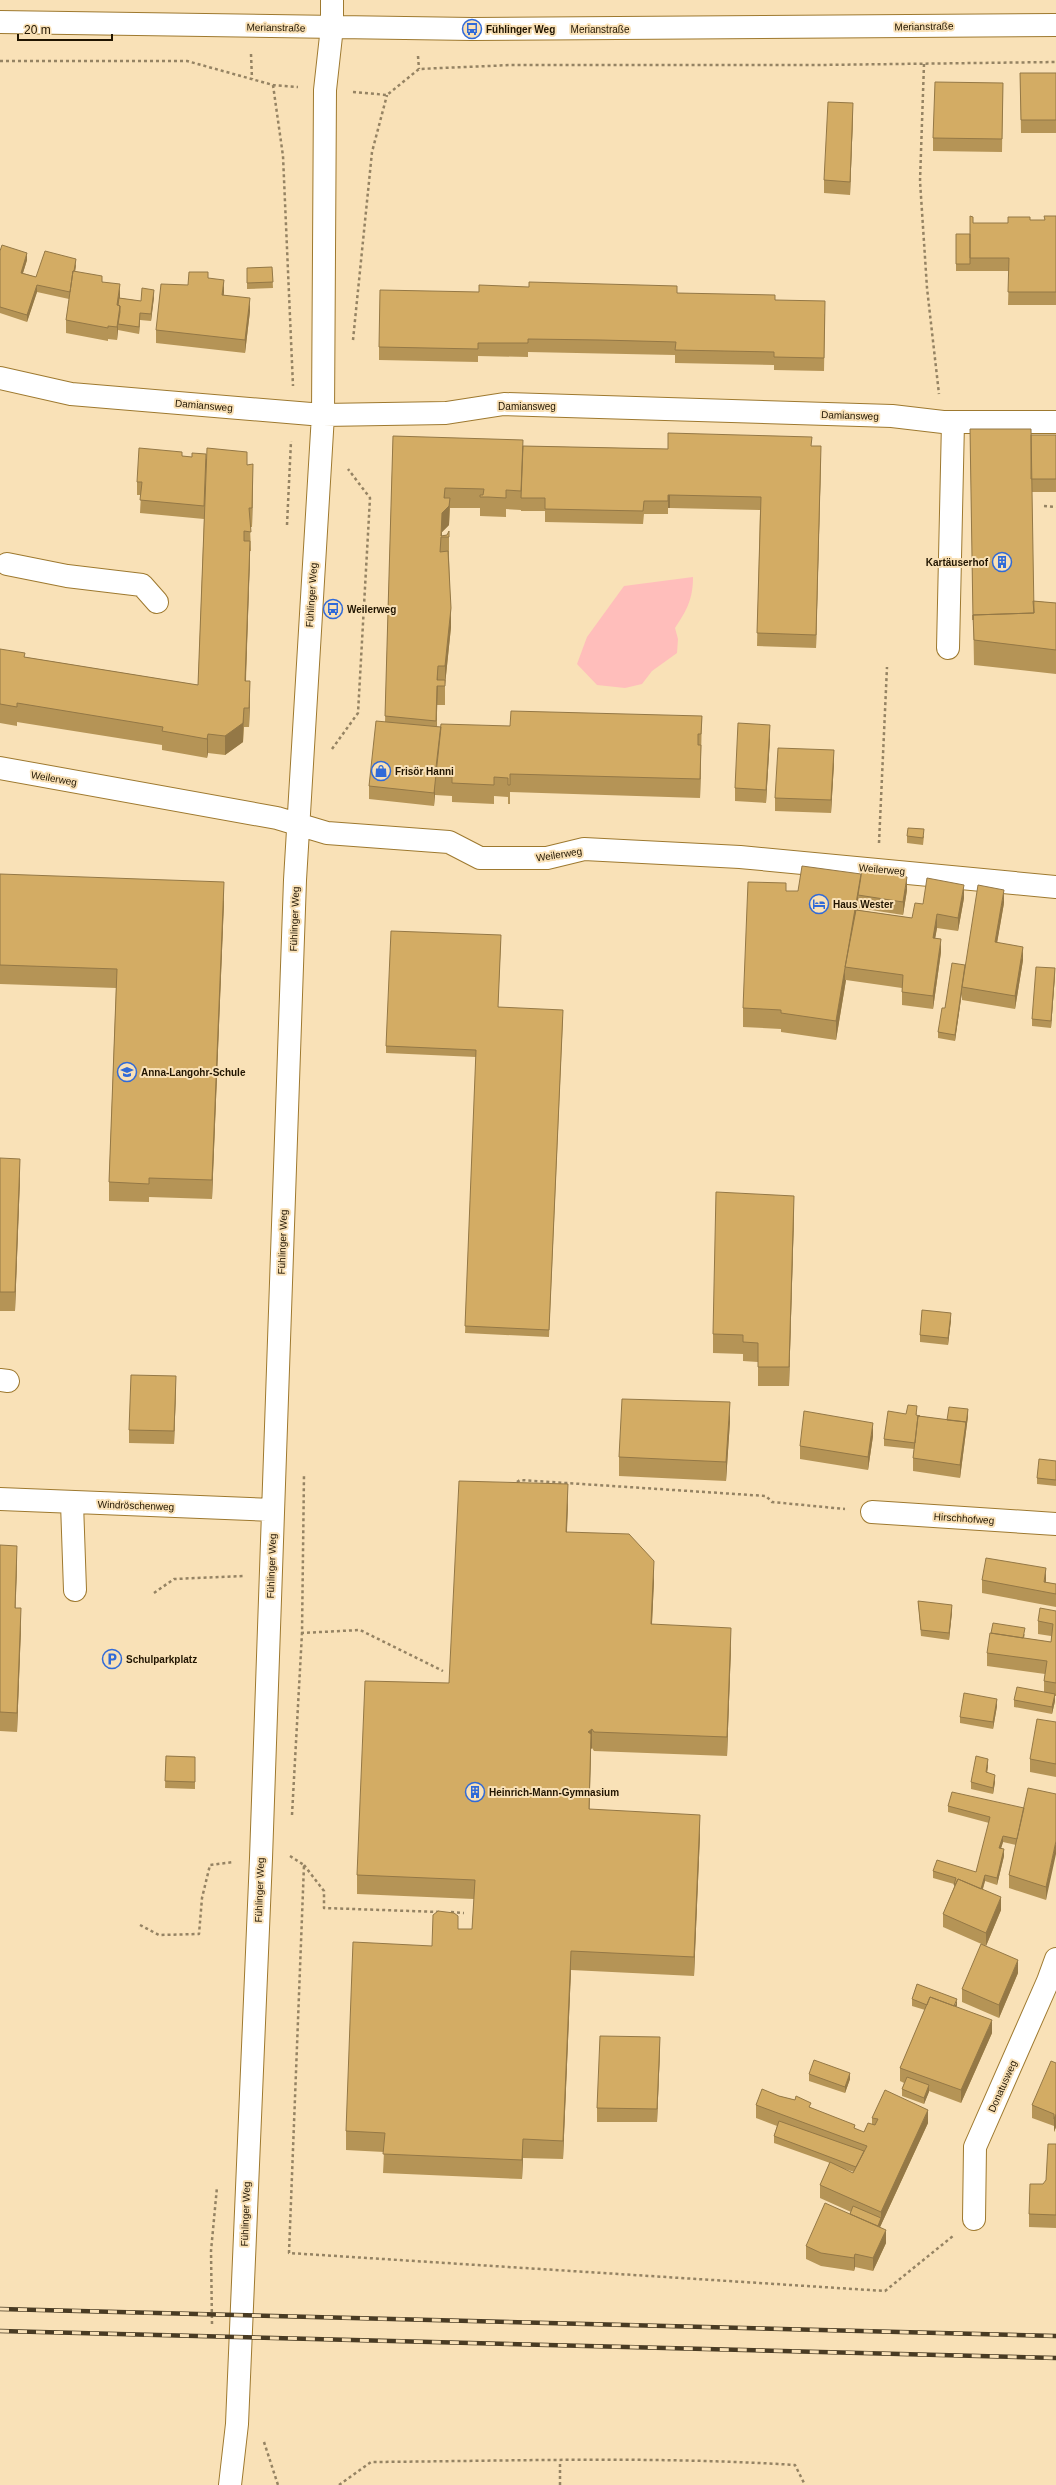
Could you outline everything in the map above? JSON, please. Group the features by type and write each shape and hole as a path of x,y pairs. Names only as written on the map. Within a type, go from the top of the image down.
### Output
{"street":[{"name":"Fühlinger Weg","path":"230,2485 237,2424 260,1858 298,826 323,415 325,90 332,27 332,0"},
{"name":"Merianstraße","path":"0,22 332,27 617,29 1056,25"},
{"name":"Damiansweg","path":"0,378 71,394 323,415 446,412 504,404 892,416 948,422 1056,422"},
{"path":"948,422 948,648"},
{"path":"7,564 67,576 142,585 157,602"},
{"name":"Weilerweg","path":"0,768 277,818 298,826 327,833 449,842 480,858 547,858 584,849 740,857 1056,887"},
{"name":"Windröschenweg","path":"0,1499 273,1510"},
{"path":"72,1503 75,1590"},
{"name":"Hirschhofweg","path":"872,1512 1056,1524"},
{"name":"Donatusweg","path":"974,2219 975,2147 1052,1983 1056,1959"}],"path":[{"path":"0,61 186,61 273,85 387,95"},
{"path":"353,345 372,152 387,95 419,69 511,65 924,64 1056,62"},
{"path":"924,64 920,181 927,288 948,422"},
{"path":"332,756 332,748 358,713 370,498 348,469 348,462"},
{"path":"1044,506 1056,506"},
{"path":"878,869 887,667"},
{"path":"517,1482 520,1480 766,1496 772,1502 872,1512"},
{"path":"154,1593 174,1579 244,1576"},
{"path":"268,1635 360,1630 442,1670"},
{"path":"290,1856 304,1865 324,1891 324,1908 464,1913"},
{"path":"140,1925 158,1935 199,1934 202,1898 210,1865 260,1858"},
{"path":"304,1865 289,2253 885,2291 974,2219"},
{"path":"339,2485 371,2462 560,2461 732,2461 795,2465 805,2485"},
{"path":"560,2461 560,2485"}],"shaded area":[{"path":"693,577 692,592 688,604 683,616 675,628 678,639 677,653 652,671 642,684 625,688 597,685 577,664 587,637 624,586"}],"building":[{"path":"1020,73 1056,73 1056,120 1021,120"},
{"path":"935,82 1003,83 1002,139 933,138"},
{"path":"828,102 853,103 850,182 824,180"},
{"path":"970,216 973,217 973,223 1008,223 1008,217 1030,217 1030,220 1045,220 1044,216 1056,216 1056,292 1008,292 1009,258 970,258"},
{"path":"956,234 970,234 970,264 956,264"},
{"path":"2,245 27,253 21,273 36,277 45,251 76,259 70,292 37,285 27,315 0,307 0,251"},
{"path":"272,267 273,282 247,283 247,268"},
{"path":"73,271 102,276 102,282 120,284 117,305 120,306 117,327 108,326 108,328 66,320"},
{"path":"189,272 208,272 208,278 224,280 222,295 250,298 245,340 156,330 161,284 188,285"},
{"path":"529,282 677,286 677,293 775,295 775,300 825,301 824,358 774,357 774,352 675,350 676,342 601,340 528,339 528,343 478,343 478,349 379,347 380,290 479,292 479,285 529,287"},
{"path":"142,288 154,290 151,314 140,313 139,327 118,324 120,312 120,306 118,305 119,298 141,301"},
{"name":"Kartäuserhof","path":"970,429 1031,429 1034,613 973,615 973,620"},
{"path":"668,433 812,437 811,446 821,446 816,635 757,633 761,497 668,495 668,501 644,501 643,511 545,509 545,498 521,498 523,446 668,449"},
{"path":"1031,435 1056,435 1056,479 1031,479"},
{"path":"393,436 523,440 521,491 506,490 506,498 480,497 480,495 483,495 484,489 445,488 444,498 450,498 449,506 442,513 441,536 447,535 449,531 449,537 441,537 440,552 448,551 451,608 445,666 438,666 437,680 445,680 445,686 437,686 436,721 385,716"},
{"path":"139,448 182,452 182,456 192,457 192,453 206,454 204,506 140,500 142,482 137,482"},
{"path":"207,448 247,452 247,465 253,464 252,508 249,508 251,532 244,531 244,541 250,541 245,681 250,681 249,708 244,708 243,723 225,736 208,734 207,739 162,731 163,727 17,703 17,707 0,704 0,649 25,653 24,657 198,685"},
{"path":"1033,601 1056,603 1056,650 974,640 973,615 1034,613"},
{"path":"511,711 702,716 701,734 698,734 698,745 701,745 700,779 510,774 510,785 508,785 508,778 494,777 494,785 452,783 452,777 435,776 441,724 510,726"},
{"path":"376,721 441,727 434,793 369,786"},
{"path":"738,723 770,725 766,790 735,788"},
{"path":"778,748 834,750 831,800 775,798"},
{"path":"908,828 924,829 923,838 907,836"},
{"path":"802,866 861,874 836,1021 781,1013 781,1010 743,1008 748,882 786,883 786,891 798,891"},
{"path":"862,870 907,877 903,902 858,895"},
{"path":"0,874 224,882 212,1180 149,1178 149,1184 109,1182 117,969 0,965"},
{"path":"927,878 964,885 958,918 937,914 933,938 941,939 933,996 902,992 903,975 845,967 856,910 912,918 915,903 923,904"},
{"path":"978,885 1004,890 995,942 1023,947 1015,996 962,987"},
{"path":"391,931 501,935 498,1007 563,1010 549,1330 465,1326 476,1050 386,1046"},
{"path":"952,963 965,965 955,1035 938,1032 942,1008 945,1008"},
{"path":"1036,967 1055,968 1051,1021 1032,1019"},
{"path":"0,1158 20,1159 15,1292 0,1292"},
{"path":"716,1192 794,1196 789,1367 758,1367 758,1343 743,1342 743,1335 713,1334"},
{"path":"922,1310 951,1313 948,1338 920,1335"},
{"path":"131,1375 176,1376 174,1431 129,1430"},
{"path":"622,1399 730,1402 726,1462 619,1457"},
{"path":"908,1405 917,1406 916,1415 920,1416 918,1416 915,1443 884,1439 888,1411 906,1414"},
{"path":"949,1407 968,1409 966,1425 966,1422 947,1420"},
{"path":"804,1411 873,1423 868,1457 800,1446"},
{"path":"918,1416 966,1422 960,1465 913,1458"},
{"path":"1039,1459 1056,1461 1056,1480 1037,1478"},
{"name":"Heinrich-Mann-Gymnasium","path":"459,1481 568,1484 566,1532 629,1534 654,1561 651,1624 731,1628 727,1737 594,1732 592,1729 588,1732 591,1734 589,1809 700,1815 694,1957 571,1951 563,2141 523,2139 522,2160 383,2154 385,2133 346,2131 353,1942 432,1946 433,1915 438,1911 454,1913 458,1916 458,1929 472,1929 475,1880 357,1875 365,1681 449,1683"},
{"path":"0,1545 17,1546 15,1608 21,1608 17,1713 0,1712"},
{"path":"986,1558 1046,1568 1044,1582 1056,1584 1056,1594 982,1580"},
{"path":"918,1601 952,1605 949,1633 921,1630"},
{"path":"1040,1608 1056,1611 1056,1683 1044,1681 1047,1661 987,1653 990,1633 1051,1642 1053,1624 1038,1621"},
{"path":"993,1623 1025,1628 1023,1638 991,1633"},
{"path":"1017,1687 1055,1694 1052,1707 1014,1700"},
{"path":"964,1693 997,1699 993,1722 960,1717"},
{"path":"1037,1719 1056,1722 1056,1764 1030,1759"},
{"path":"166,1756 195,1757 195,1782 165,1781"},
{"path":"976,1756 988,1759 986,1772 995,1775 993,1788 971,1782"},
{"path":"1028,1788 1056,1794 1056,1841 1046,1887 1009,1875"},
{"path":"952,1792 1024,1808 1017,1839 1003,1836 999,1848 1004,1849 997,1878 985,1875 981,1889 958,1879 954,1885 956,1878 933,1871 937,1860 976,1872 990,1817 948,1806"},
{"path":"958,1879 1001,1897 986,1933 943,1914"},
{"path":"981,1944 1018,1960 999,2005 962,1989"},
{"path":"917,1984 957,1999 954,2006 930,1997 927,2005 912,1999"},
{"path":"930,1997 992,2020 961,2090 900,2068"},
{"path":"600,2036 660,2037 657,2109 597,2108"},
{"path":"814,2060 850,2073 845,2087 809,2074"},
{"path":"1051,2061 1056,2063 1056,2114 1054,2119 1054,2114 1032,2105"},
{"path":"907,2077 929,2085 924,2098 902,2089"},
{"path":"762,2089 779,2096 795,2100 796,2096 811,2103 809,2107 855,2125 854,2128 864,2132 868,2123 875,2125 878,2119 872,2118 885,2090 928,2110 881,2212 820,2185 830,2162 853,2173 867,2146 756,2105"},
{"path":"779,2121 864,2151 856,2167 774,2136"},
{"path":"1048,2144 1056,2144 1056,2215 1029,2214 1030,2184 1043,2184 1046,2180"},
{"path":"825,2203 886,2230 873,2258 855,2254 854,2258 821,2253 806,2246"},
{"path":"853,2206 881,2218 878,2226 850,2214"}],"railway":[{"path":"0,2309 1056,2336"},
{"path":"0,2331 1056,2358"}],"place":[{"name":"Fühlinger Weg","path":"472,29"},
{"name":"Kartäuserhof","path":"1002,562"},
{"name":"Weilerweg","path":"333,609"},
{"name":"Frisör Hanni","path":"381,771"},
{"name":"Haus Wester","path":"819,904"},
{"name":"Anna-Langohr-Schule","path":"127,1072"},
{"name":"Schulparkplatz","path":"112,1659"},
{"name":"Heinrich-Mann-Gymnasium","path":"475,1792"}]}
